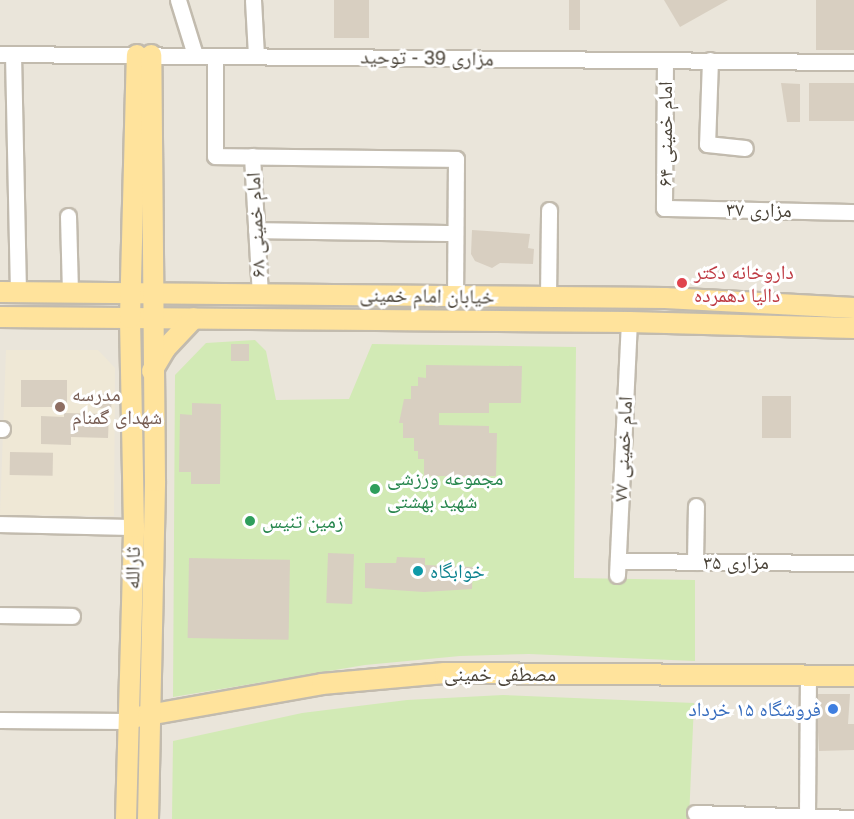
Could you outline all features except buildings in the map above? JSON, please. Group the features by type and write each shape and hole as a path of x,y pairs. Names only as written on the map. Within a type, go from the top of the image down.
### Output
{"main road":[{"path":"131,293 144,55"},
{"path":"144,55 152,293"},
{"name":"خیابان امام خمینی","path":"9,292 548,297 854,308"},
{"name":"ثارالله","path":"126,819 134,527 131,293"},
{"name":"ثارالله","path":"148,819 155,481 152,293"},
{"path":"834,307 854,301"},
{"name":"خیابان امام خمینی","path":"0,317 629,322 854,328"},
{"path":"152,371 165,348 194,318"},
{"name":"مصطفی خمینی","path":"127,721 149,712 322,684 445,673 854,676"}],"street":[{"path":"178,0 195,56"},
{"path":"253,0 256,56"},
{"path":"7,54 9,292"},
{"name":"مزاری 39 - توحید","path":"7,54 854,62"},
{"path":"215,56 214,156 456,159 455,296"},
{"name":"امام خمینی ۶۴","path":"664,208 665,60"},
{"path":"710,60 707,144 745,148"},
{"name":"امام خمینی ۶۸","path":"252,156 260,294"},
{"name":"مزاری ۳۷","path":"664,208 854,212"},
{"path":"548,297 549,210"},
{"path":"69,216 70,293"},
{"path":"256,231 455,233"},
{"name":"امام خمینی ۷۷","path":"618,568 629,322"},
{"path":"695,562 696,506"},
{"path":"0,524 134,527"},
{"name":"مزاری ۳۵","path":"618,568 695,562 854,563"},
{"path":"0,615 72,616"},
{"path":"807,816 808,675"},
{"path":"0,720 127,721"},
{"path":"695,813 854,818"}],"shaded area":[{"path":"0,0 854,0 854,819 0,819"},
{"name":"مدرسه شهدای گمنام","path":"6,350 98,350 115,368 114,516 0,515"}],"green space":[{"name":"مجموعه ورزشی شهید بهشتی","path":"255,340 266,351 276,400 349,399 372,344 576,347 574,578 695,580 695,661 529,654 460,656 365,665 173,697 175,375 206,343"},
{"path":"503,695 694,703 689,819 172,819 173,741 302,713 407,700"}],"place":[{"name":"داروخانه دکتر دالیا دهمرده","path":"682,283"},
{"name":"مدرسه شهدای گمنام","path":"60,407"},
{"name":"مجموعه ورزشی شهید بهشتی","path":"375,489"},
{"name":"زمین تنیس","path":"250,521"},
{"name":"خوابگاه","path":"418,571"},
{"name":"فروشگاه ۱۵ خرداد","path":"833,709"}]}
